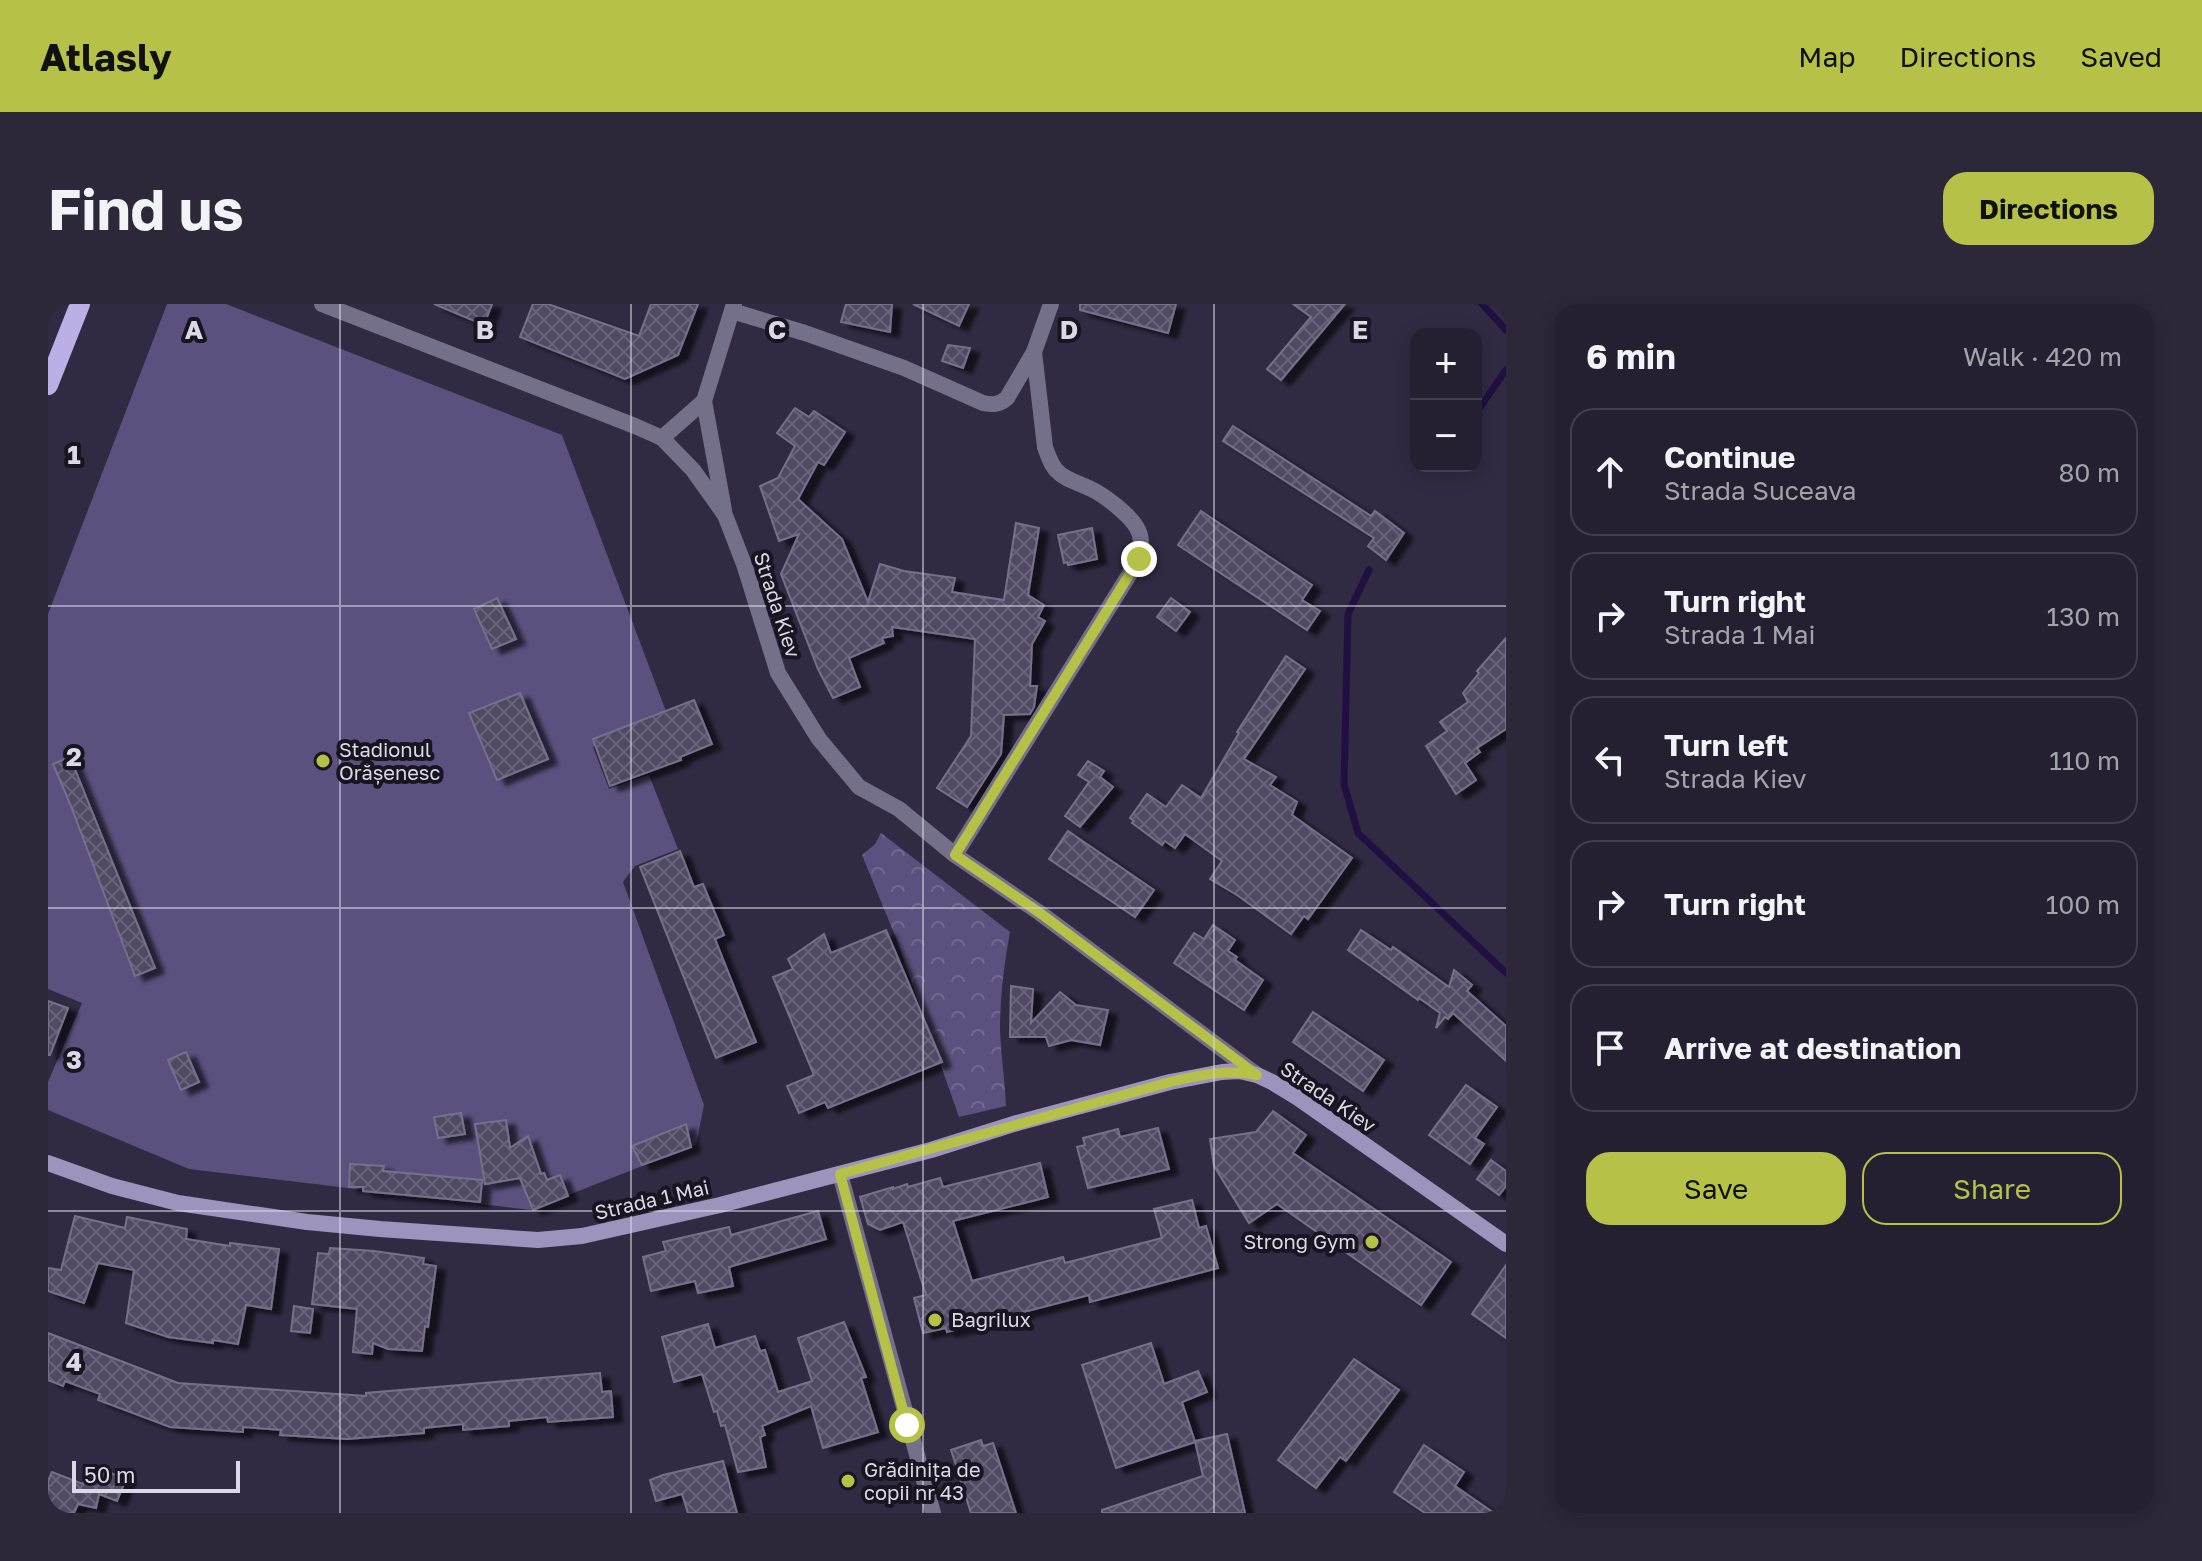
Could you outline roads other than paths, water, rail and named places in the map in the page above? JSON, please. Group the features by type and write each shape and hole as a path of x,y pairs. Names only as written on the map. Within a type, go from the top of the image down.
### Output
{"main road":[{"path":"48,385 80,304"},
{"name":"Strada 1 Mai","path":"48,1163 112,1186 178,1203 307,1222 538,1240 626,1228 840,1174 1170,1082 1222,1072 1239,1071 1257,1075"},
{"name":"Strada Kiev","path":"1257,1075 1298,1098 1506,1244"}],"street":[{"name":"Strada Kiev","path":"322,304 662,438 693,470 725,515 745,567 778,673 819,739 859,787 899,809 955,855 1040,913 1257,1075"},
{"path":"725,515 704,401 733,308 904,368 983,403 1000,404 1007,398 1034,352 1051,304"},
{"path":"955,855 1139,559 1142,543 1137,528 1124,514 1097,492 1069,481 1049,459 1034,352"},
{"path":"662,438 704,401"},
{"path":"840,1174 933,1513"}],"waterway":[{"path":"1482,304 1506,330"},
{"path":"1482,404 1506,370"},
{"path":"1369,570 1348,614 1344,784 1358,833 1506,973"}],"place":[{"name":"Stadionul Orășenesc","path":"323,761"},
{"name":"Strong Gym","path":"1372,1242"},
{"name":"Bagrilux","path":"935,1320"},
{"name":"Grădinița de copii nr 43","path":"848,1481"}]}
